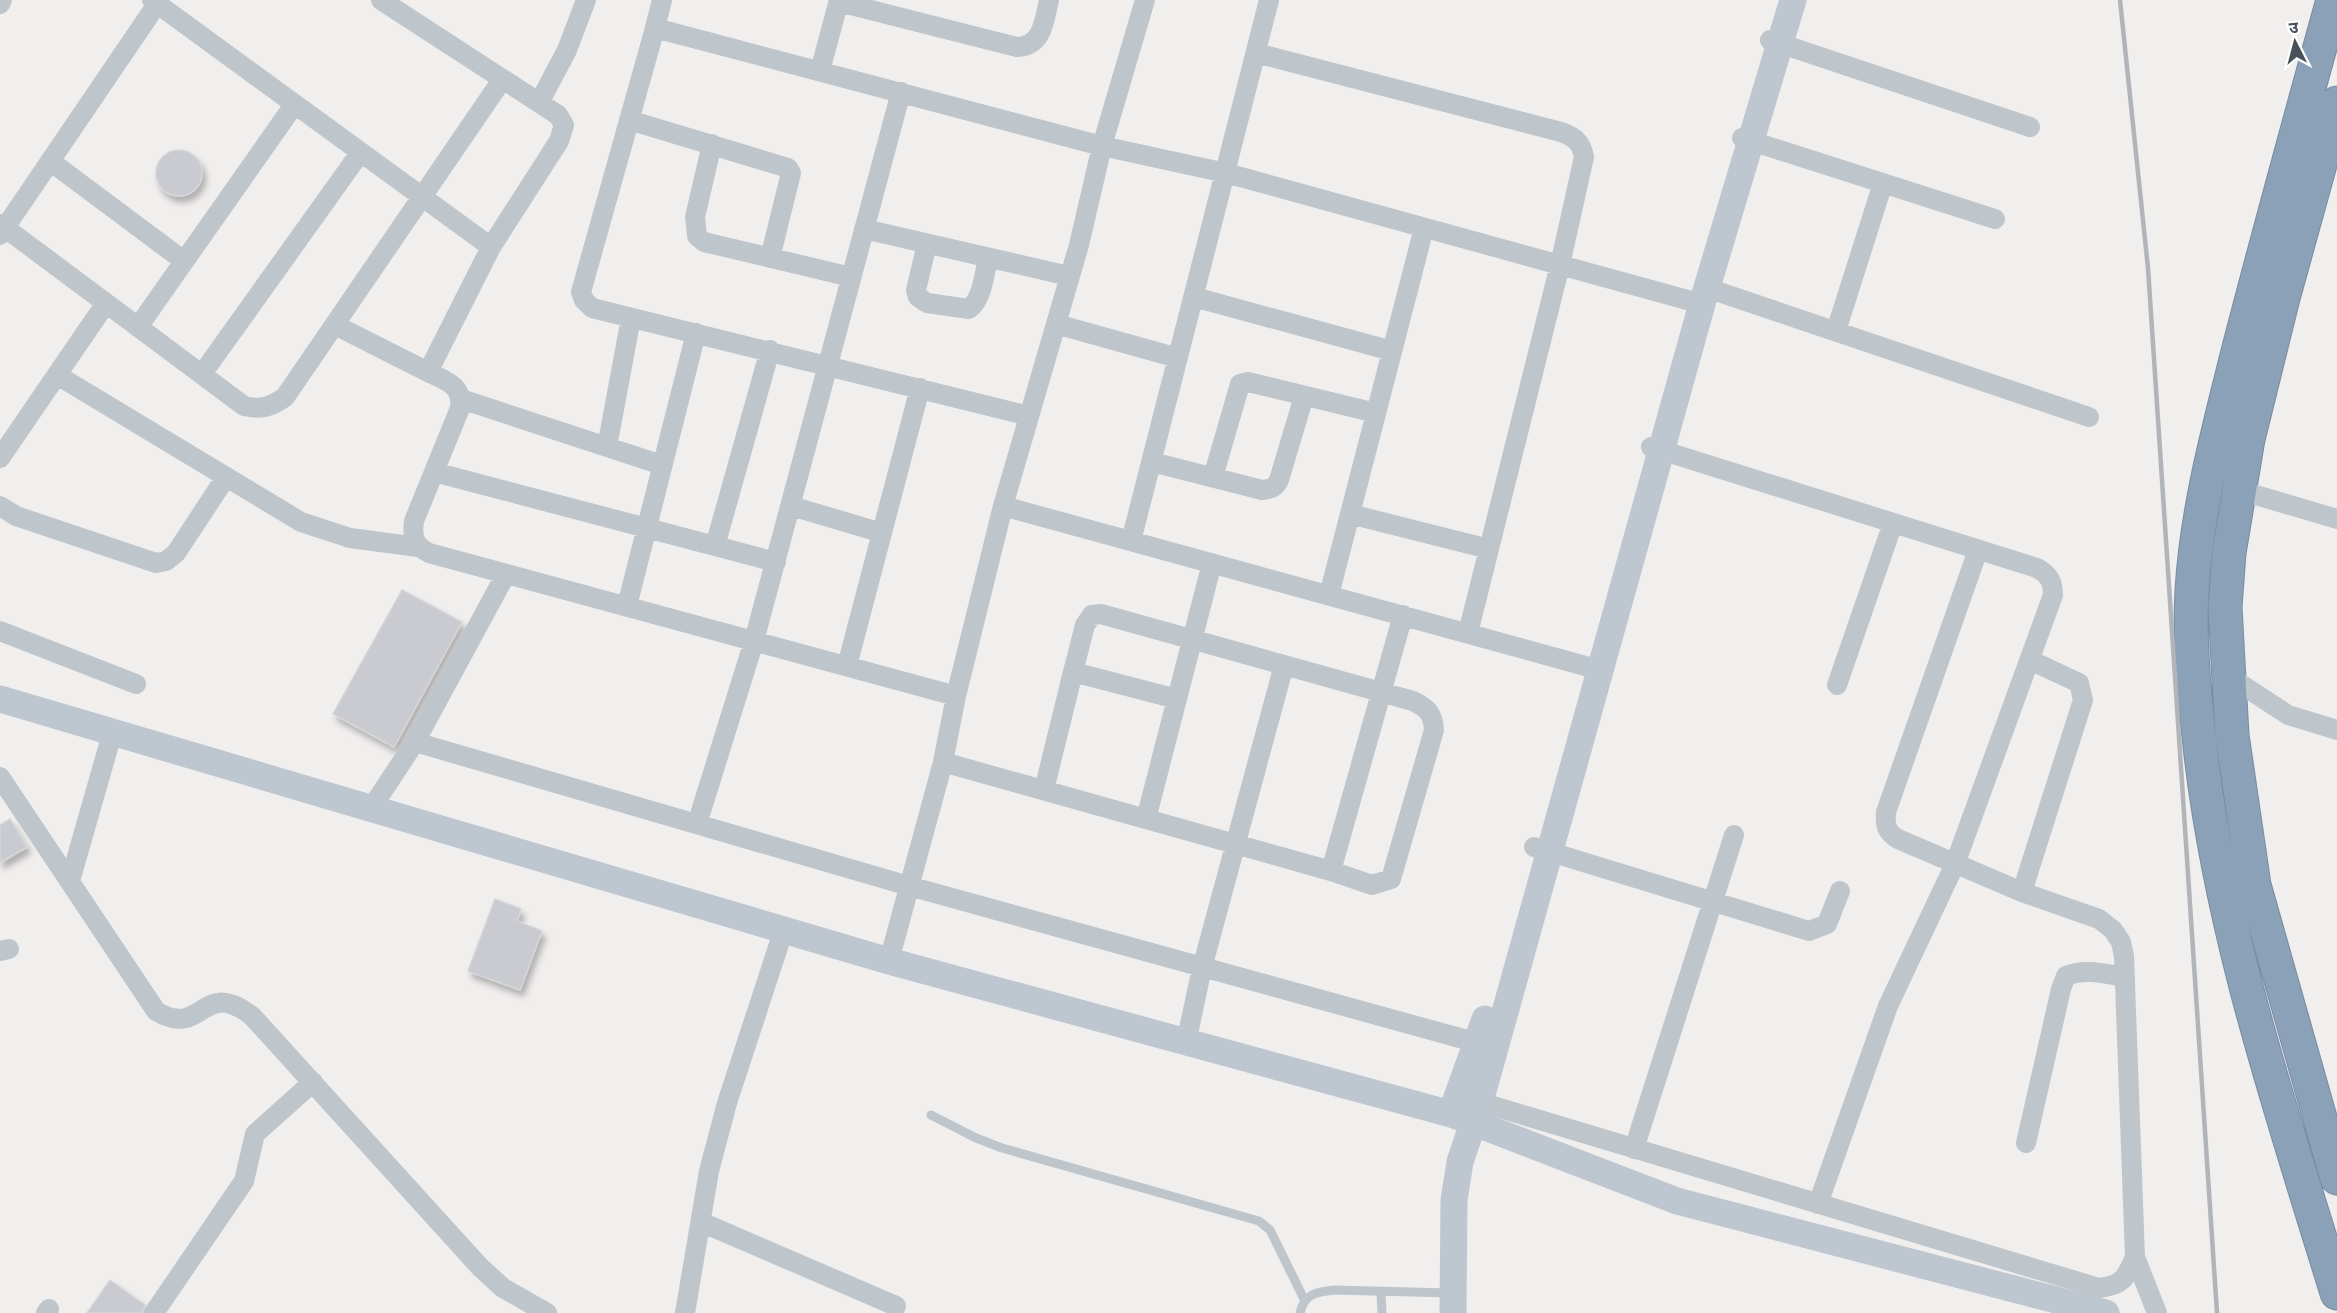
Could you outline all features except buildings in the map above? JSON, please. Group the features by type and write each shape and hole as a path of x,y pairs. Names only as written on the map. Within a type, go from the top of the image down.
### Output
{"highway":[{"path":"2333,0 2259,270 2212,453 2198,528 2192,593 2193,680 2202,762 2224,903 2266,1061 2337,1293"},
{"path":"2337,103 2265,365 2239,490 2229,553 2225,607 2227,675 2242,814 2253,885 2331,1129 2337,1178"}],"main road":[{"path":"1468,1113 1775,42 1782,0"},
{"path":"1775,42 1793,0"},
{"path":"0,699 112,734 372,807 889,962 1186,1043 1468,1113 1677,1201 2106,1313"},
{"path":"1452,1303 1454,1200 1478,1043 1542,849"}],"street":[{"path":"381,0 558,115 564,125 559,141 491,246 428,372"},
{"path":"539,103 567,50 586,0"},
{"path":"662,0 580,292 584,300 592,308 770,350 1029,416"},
{"path":"820,71 839,1 908,9 1017,47 1029,46 1035,42 1041,32 1049,0"},
{"path":"889,962 943,762 956,696 1003,506 1070,276 1102,146 1145,0"},
{"path":"1131,541 1269,0"},
{"path":"491,246 422,198 154,2 50,161 2,229 244,406 259,410 274,405 285,397 422,198 502,80"},
{"path":"655,28 1102,146 1226,174 1560,266 1836,331 2089,417"},
{"path":"1775,42 2030,127"},
{"path":"1256,53 1574,137 1582,146 1584,157 1560,266 1468,633"},
{"path":"697,824 754,641 901,92"},
{"path":"138,327 294,105"},
{"path":"629,120 781,164 791,173 770,258"},
{"path":"1747,139 1995,219"},
{"path":"712,144 695,217 698,236 704,242 851,277"},
{"path":"202,374 360,153"},
{"path":"50,161 184,261"},
{"path":"1836,331 1883,183"},
{"path":"1329,595 1424,228"},
{"path":"864,229 1070,276"},
{"path":"927,244 916,290 918,297 927,303 969,309 975,304 979,294 988,258"},
{"path":"1194,297 1392,351"},
{"path":"0,458 106,303"},
{"path":"607,447 631,318"},
{"path":"1056,324 1178,358"},
{"path":"335,325 453,384 459,390 460,408 414,521 412,537 418,547"},
{"path":"627,606 696,333"},
{"path":"715,546 770,350"},
{"path":"57,375 301,522 322,531 350,538 418,547 429,553 956,696"},
{"path":"1213,477 1240,384 1248,382 1376,413"},
{"path":"847,666 920,388"},
{"path":"1152,462 1262,490 1275,486 1304,396"},
{"path":"461,399 662,465"},
{"path":"1657,449 2037,568 2048,574 2053,584 2054,595 1955,864 1888,1006 1818,1204"},
{"path":"434,472 776,562"},
{"path":"0,506 16,516 156,563 166,561 176,554 226,477"},
{"path":"2239,490 2337,519"},
{"path":"791,506 882,533"},
{"path":"1003,506 1594,668"},
{"path":"1350,514 1489,549"},
{"path":"1837,685 1893,524"},
{"path":"1978,550 1886,812 1885,824 1889,834 1898,839 2022,892 2099,919 2114,930 2121,942 2125,977 2134,1257 2157,1313"},
{"path":"1146,819 1212,563"},
{"path":"372,807 415,742 506,573"},
{"path":"943,762 1331,871 1372,885 1390,879 1395,869 1434,730 1433,717 1426,708 1413,701 1101,614 1092,615 1085,625 1044,790"},
{"path":"1331,871 1403,615"},
{"path":"0,631 136,684"},
{"path":"2022,892 2083,700 2079,683 2030,660"},
{"path":"1186,1043 1203,968 1284,665"},
{"path":"1073,672 1177,699"},
{"path":"2227,675 2288,715 2337,730"},
{"path":"70,881 112,734"},
{"path":"415,742 909,886 1478,1043"},
{"path":"0,777 156,1011 167,1018 181,1020 196,1015 213,1002 223,1000 238,1005 252,1016 313,1082 480,1267 503,1288 547,1313"},
{"path":"1634,1149 1734,835"},
{"path":"1542,849 1809,931 1827,924 1840,891"},
{"path":"684,1313 709,1171 727,1103 784,929"},
{"path":"2026,1143 2061,988 2066,976 2077,971 2090,971 2125,977"},
{"path":"154,1313 244,1181 255,1134 313,1082"},
{"path":"1468,1113 1634,1149 2099,1288 2116,1286 2127,1275 2134,1257"},
{"path":"700,1222 896,1306"},
{"path":"2066,1313 2074,1281"}],"lane":[{"path":"931,1115 976,1138 1002,1148 1245,1215 1259,1221 1270,1230 1304,1299"},
{"path":"1300,1313 1304,1299 1315,1292 1334,1290 1381,1293 1452,1303"},
{"path":"1381,1293 1382,1313"}],"railway":[{"path":"2120,0 2148,268 2217,1313"}]}
